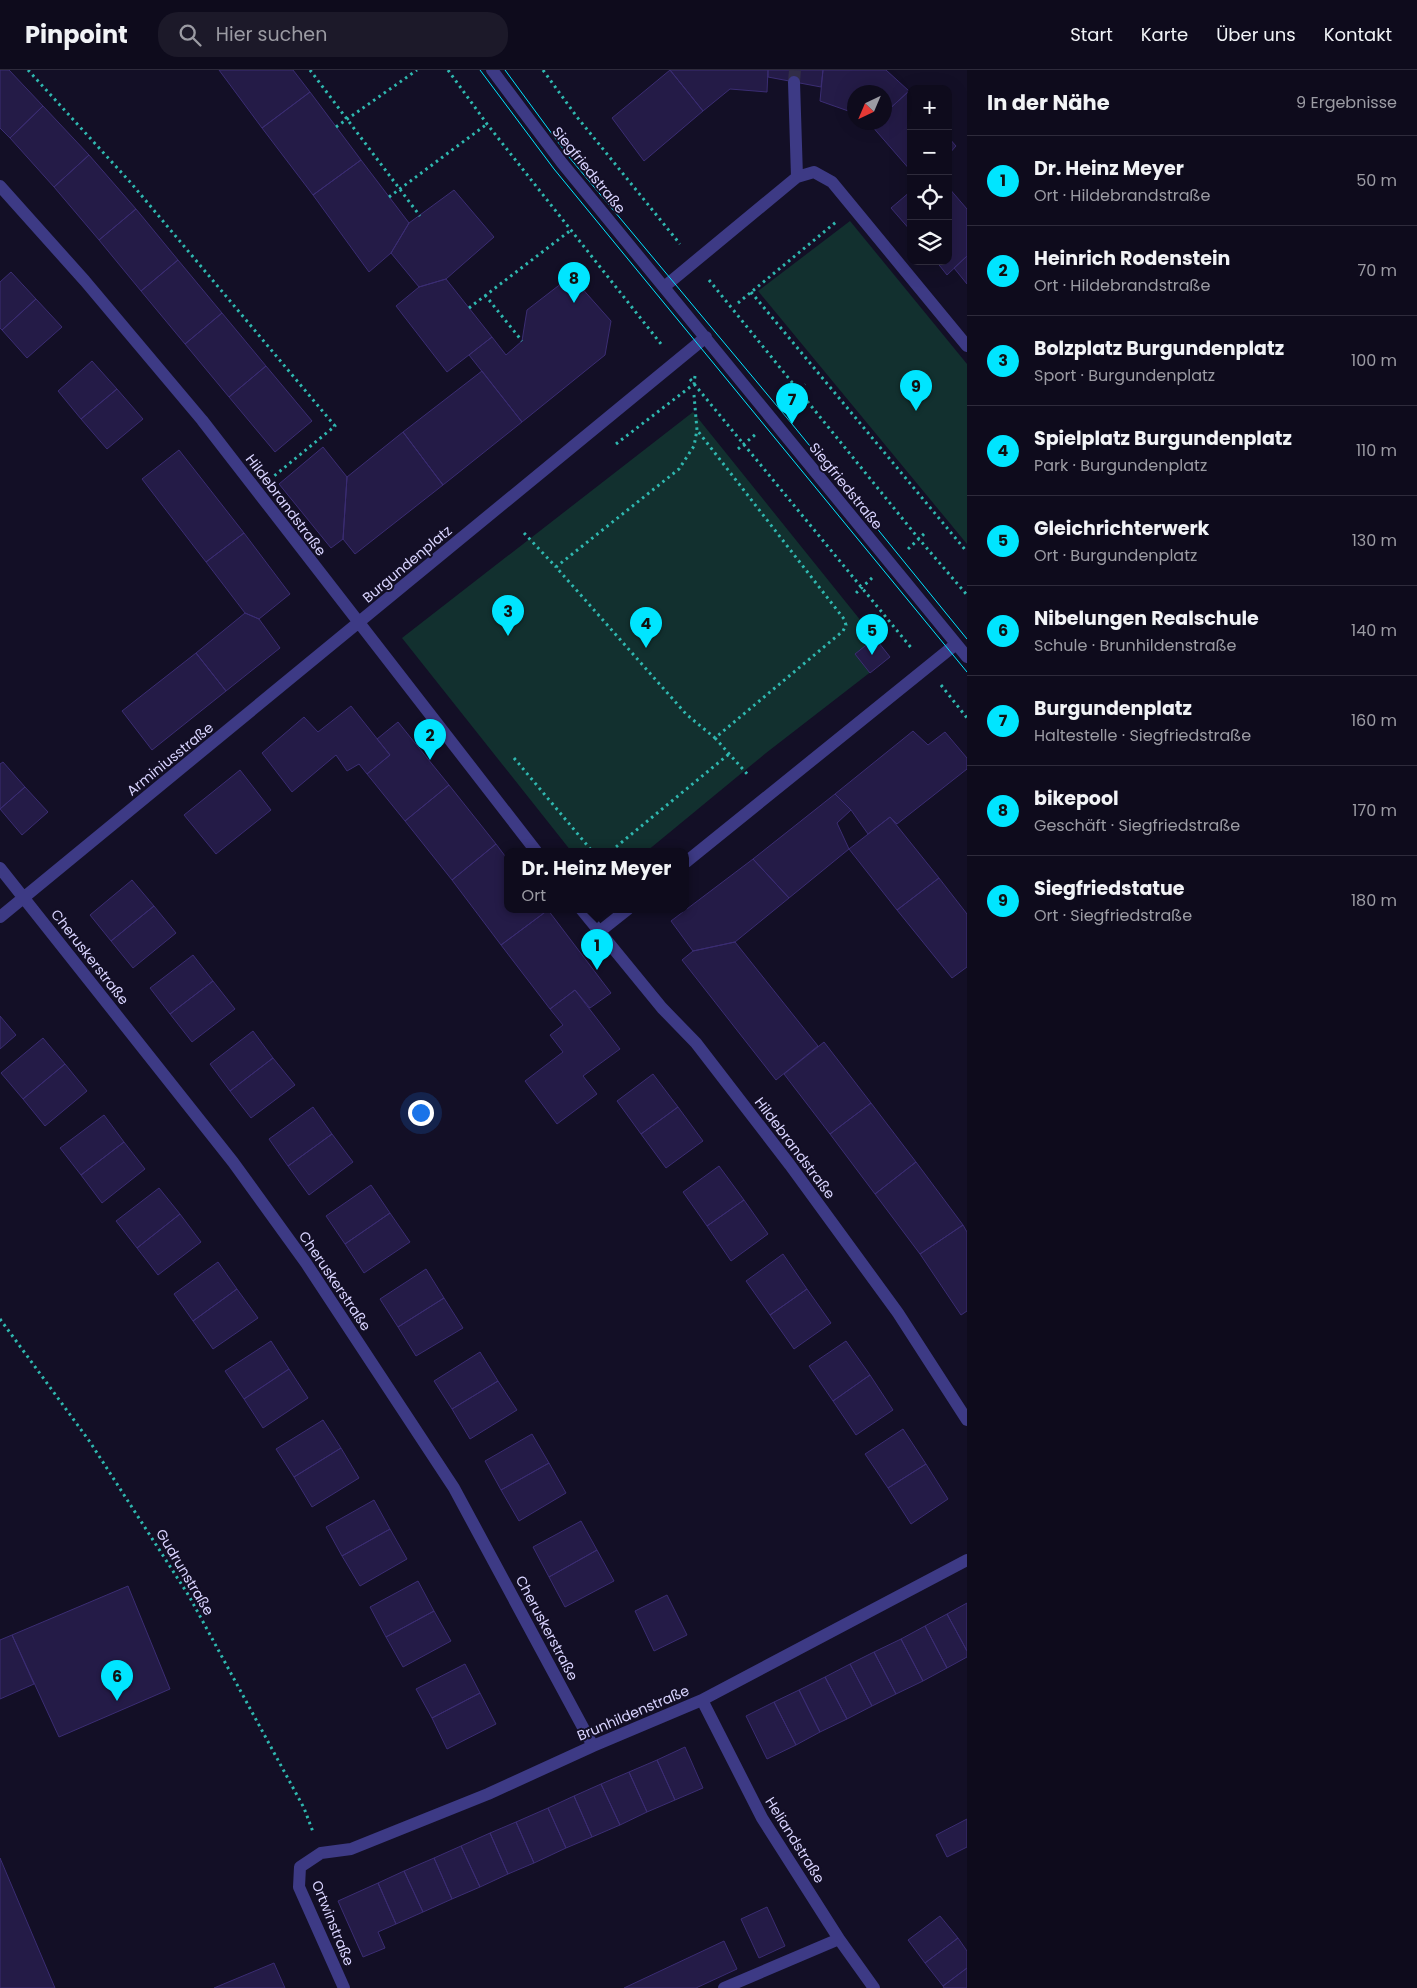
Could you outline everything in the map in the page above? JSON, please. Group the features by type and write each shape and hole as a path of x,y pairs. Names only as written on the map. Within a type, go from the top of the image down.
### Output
{"street":[{"name":"Siegfriedstraße","path":"492,70 562,163 967,657"},
{"path":"794,82 796,177"},
{"path":"664,287 796,177 814,172 832,182 967,346"},
{"name":"Hildebrandstraße","path":"0,186 85,281 202,420 534,848"},
{"name":"Burgundenplatz","path":"359,624 706,337"},
{"name":"Arminiusstraße","path":"0,917 359,624"},
{"path":"689,860 956,644"},
{"name":"Cheruskerstraße","path":"0,868 233,1162 306,1263 454,1488 593,1746"},
{"name":"Hildebrandstraße","path":"584,913 662,1008 696,1043 790,1165 898,1313 967,1420"},
{"path":"599,932 623,913"},
{"name":"Brunhildenstraße","path":"300,1867 321,1854 351,1849 488,1794 593,1746 702,1700 967,1560"},
{"name":"Heliandstraße","path":"702,1700 762,1818 839,1939 874,1988"},
{"name":"Ortwinstraße","path":"300,1867 299,1887 344,1988"},
{"path":"724,1988 839,1939"}],"path":[{"path":"28,70 131,183 335,426 270,478"},
{"path":"310,70 420,216"},
{"path":"336,127 416,70"},
{"path":"448,70 487,124 651,332"},
{"path":"543,70 577,117 967,596"},
{"path":"389,197 487,124"},
{"path":"738,303 837,222"},
{"path":"469,308 571,230"},
{"path":"751,292 967,552"},
{"path":"485,296 522,341"},
{"path":"786,402 805,384"},
{"path":"700,390 911,648"},
{"path":"556,567 679,469 694,446 697,430 694,395"},
{"path":"697,430 844,619 846,625 843,631 715,738"},
{"path":"738,448 758,432"},
{"path":"524,533 686,714 715,738 749,776"},
{"path":"907,549 925,533"},
{"path":"856,593 878,573"},
{"path":"950,696 967,718"},
{"path":"615,848 729,754"},
{"path":"514,758 589,848"},
{"name":"Gudrunstraße","path":"0,1319 90,1442 189,1596 304,1808 321,1854"}],"green space":[{"path":"850,221 967,364 967,544 758,291"},
{"path":"693,412 890,657 766,753 651,848 569,848 402,638"}],"building":[{"path":"0,70 9,70 43,106 10,138 0,128"},
{"path":"219,70 293,70 310,92 262,128"},
{"path":"670,70 768,70 767,92 730,89 703,111"},
{"path":"670,70 703,111 644,161 612,118"},
{"path":"768,70 823,70 821,87 768,77"},
{"path":"823,70 886,70 907,89 907,93 892,107 892,85 847,85 847,111 820,101"},
{"path":"310,92 361,160 313,195 262,128"},
{"path":"907,93 907,166 875,130 892,130 892,107"},
{"path":"43,106 89,155 54,187 10,138"},
{"path":"952,142 956,146 952,150"},
{"path":"89,155 136,209 99,240 54,187"},
{"path":"361,160 409,223 391,253 369,272 313,195"},
{"path":"454,190 494,237 446,279 419,287 391,253 409,223"},
{"path":"952,192 967,209 967,256 947,275 939,265 952,265"},
{"path":"907,194 907,226 891,208"},
{"path":"136,209 178,260 141,291 99,240"},
{"path":"967,256 967,284 954,268"},
{"path":"178,260 222,313 185,344 141,291"},
{"path":"11,272 36,299 2,330 0,328 0,282"},
{"path":"571,276 611,321 605,355 522,422 469,355 492,337 506,355 522,341 527,310"},
{"path":"446,279 492,337 447,372 396,306 419,287"},
{"path":"36,299 62,327 27,358 2,330"},
{"path":"222,313 266,366 229,397 185,344"},
{"path":"92,361 117,389 81,419 58,391"},
{"path":"266,366 312,421 275,452 229,397"},
{"path":"482,371 522,422 443,485 403,432"},
{"path":"117,389 143,419 107,449 81,419"},
{"path":"403,432 443,485 355,554 343,539 347,477"},
{"path":"323,447 347,477 343,539 331,548 279,484"},
{"path":"179,450 244,533 206,562 142,479"},
{"path":"244,533 290,594 259,619 245,613 206,562"},
{"path":"245,613 259,619 280,648 226,691 196,653"},
{"path":"875,638 890,657 870,673 855,654"},
{"path":"196,653 226,691 152,750 122,711"},
{"path":"351,706 390,755 367,774 359,764 347,771 336,755 292,792 262,753 304,717 318,732"},
{"path":"398,722 449,785 405,821 367,774 390,755 377,739"},
{"path":"913,731 928,745 945,732 967,758 967,769 897,824 890,817 868,834 851,810 835,794"},
{"path":"3,762 25,787 0,809 0,764"},
{"path":"240,770 271,810 216,854 184,815"},
{"path":"449,785 496,844 452,880 405,821"},
{"path":"25,787 48,812 22,835 0,809"},
{"path":"835,794 851,810 837,823 849,849 789,898 753,859"},
{"path":"890,817 939,878 897,910 849,849"},
{"path":"496,844 504,855 504,913 544,913 501,945 452,880"},
{"path":"753,859 789,898 735,942 693,951 671,921 682,913 689,913 689,907"},
{"path":"939,878 967,914 967,967 952,978 897,910"},
{"path":"132,880 154,906 111,941 90,915"},
{"path":"154,906 176,933 133,968 111,941"},
{"path":"544,913 550,913 611,993 590,1008 575,990 550,1009 501,945"},
{"path":"735,942 818,1046 776,1080 682,960 693,951"},
{"path":"193,955 213,981 170,1014 150,988"},
{"path":"213,981 235,1009 192,1042 170,1014"},
{"path":"575,990 620,1049 583,1076 597,1094 557,1124 525,1081 563,1052 550,1035 563,1025 550,1009"},
{"path":"0,1016 16,1035 0,1049"},
{"path":"253,1031 273,1058 230,1091 210,1064"},
{"path":"43,1038 65,1064 23,1099 1,1073"},
{"path":"824,1042 871,1103 830,1134 784,1074"},
{"path":"273,1058 295,1085 251,1118 230,1091"},
{"path":"65,1064 87,1091 45,1126 23,1099"},
{"path":"653,1074 678,1107 641,1134 617,1101"},
{"path":"871,1103 916,1162 875,1194 830,1134"},
{"path":"313,1107 332,1134 288,1166 269,1139"},
{"path":"678,1107 703,1141 666,1168 641,1134"},
{"path":"104,1115 124,1142 81,1175 60,1148"},
{"path":"332,1134 353,1162 309,1195 288,1166"},
{"path":"124,1142 145,1169 102,1203 81,1175"},
{"path":"916,1162 963,1225 920,1254 875,1194"},
{"path":"719,1166 744,1200 707,1226 683,1192"},
{"path":"371,1185 390,1213 345,1244 326,1216"},
{"path":"159,1188 180,1214 137,1248 116,1221"},
{"path":"744,1200 768,1234 731,1261 707,1226"},
{"path":"390,1213 410,1242 364,1273 345,1244"},
{"path":"180,1214 201,1242 158,1275 137,1248"},
{"path":"963,1225 967,1232 967,1311 961,1315 920,1254"},
{"path":"783,1254 807,1289 770,1315 746,1281"},
{"path":"218,1262 237,1289 193,1321 174,1294"},
{"path":"426,1269 444,1298 398,1327 380,1299"},
{"path":"237,1289 258,1318 213,1349 193,1321"},
{"path":"807,1289 831,1323 794,1349 770,1315"},
{"path":"444,1298 463,1328 416,1356 398,1327"},
{"path":"271,1341 289,1369 244,1399 225,1371"},
{"path":"846,1341 870,1375 833,1401 809,1366"},
{"path":"480,1352 498,1381 452,1409 434,1381"},
{"path":"289,1369 308,1398 263,1428 244,1399"},
{"path":"870,1375 893,1410 856,1435 833,1401"},
{"path":"498,1381 517,1410 470,1439 452,1409"},
{"path":"323,1420 341,1448 294,1477 276,1449"},
{"path":"903,1429 926,1464 888,1488 865,1454"},
{"path":"532,1434 549,1463 501,1490 485,1461"},
{"path":"341,1448 359,1478 312,1507 294,1477"},
{"path":"549,1463 566,1493 519,1521 501,1490"},
{"path":"926,1464 948,1499 911,1524 888,1488"},
{"path":"374,1500 390,1529 342,1556 326,1527"},
{"path":"581,1521 597,1550 549,1577 533,1547"},
{"path":"390,1529 407,1559 360,1586 342,1556"},
{"path":"597,1550 614,1581 565,1607 549,1577"},
{"path":"418,1581 434,1611 386,1637 370,1607"},
{"path":"128,1586 170,1689 59,1737 12,1635"},
{"path":"667,1595 687,1635 654,1651 635,1611"},
{"path":"967,1603 967,1651 947,1614"},
{"path":"434,1611 451,1641 403,1667 386,1637"},
{"path":"947,1614 967,1651 967,1657 947,1668 925,1626"},
{"path":"925,1626 947,1668 923,1681 901,1639"},
{"path":"12,1635 34,1684 0,1699 0,1640"},
{"path":"901,1639 923,1681 896,1694 874,1652"},
{"path":"874,1652 896,1694 872,1706 850,1664"},
{"path":"465,1664 480,1693 432,1718 416,1689"},
{"path":"850,1664 872,1706 847,1719 825,1677"},
{"path":"825,1677 847,1719 820,1732 799,1690"},
{"path":"799,1690 820,1732 796,1745 774,1702"},
{"path":"480,1693 496,1724 447,1749 432,1718"},
{"path":"774,1702 796,1745 767,1759 746,1716"},
{"path":"685,1747 703,1788 675,1800 657,1760"},
{"path":"657,1760 675,1800 647,1812 629,1772"},
{"path":"629,1772 647,1812 620,1825 601,1784"},
{"path":"601,1784 620,1825 592,1837 574,1796"},
{"path":"574,1796 592,1837 566,1848 548,1808"},
{"path":"548,1808 566,1848 534,1863 516,1822"},
{"path":"967,1819 967,1847 947,1857 936,1835"},
{"path":"516,1822 534,1863 508,1874 490,1833"},
{"path":"490,1833 508,1874 480,1887 461,1846"},
{"path":"461,1846 480,1887 452,1899 434,1858"},
{"path":"0,1858 55,1988 0,1988"},
{"path":"434,1858 452,1899 423,1912 404,1871"},
{"path":"404,1871 423,1912 396,1924 378,1883"},
{"path":"378,1883 396,1924 378,1932 385,1948 363,1957 338,1901"},
{"path":"767,1907 785,1946 759,1958 741,1919"},
{"path":"940,1916 958,1938 925,1963 908,1940"},
{"path":"958,1938 967,1951 967,1968 943,1986 925,1963"},
{"path":"724,1941 737,1969 696,1988 624,1988"},
{"path":"274,1963 285,1988 214,1988"},
{"path":"967,1968 967,1988 944,1988 943,1986"}],"tunnel":[{"path":"794,82 795,70"}],"tram line":[{"path":"480,70 554,169 967,672"},
{"path":"505,70 569,157 792,424 967,639"}],"place":[{"name":"bikepool","path":"574,303"},
{"name":"Siegfriedstatue","path":"916,411"},
{"name":"Burgundenplatz","path":"792,424"},
{"name":"Bolzplatz Burgundenplatz","path":"508,636"},
{"name":"Spielplatz Burgundenplatz","path":"646,648"},
{"name":"Gleichrichterwerk","path":"872,655"},
{"name":"Heinrich Rodenstein","path":"430,760"},
{"name":"Dr. Heinz Meyer","path":"597,970"},
{"name":"Nibelungen Realschule","path":"117,1701"}]}
